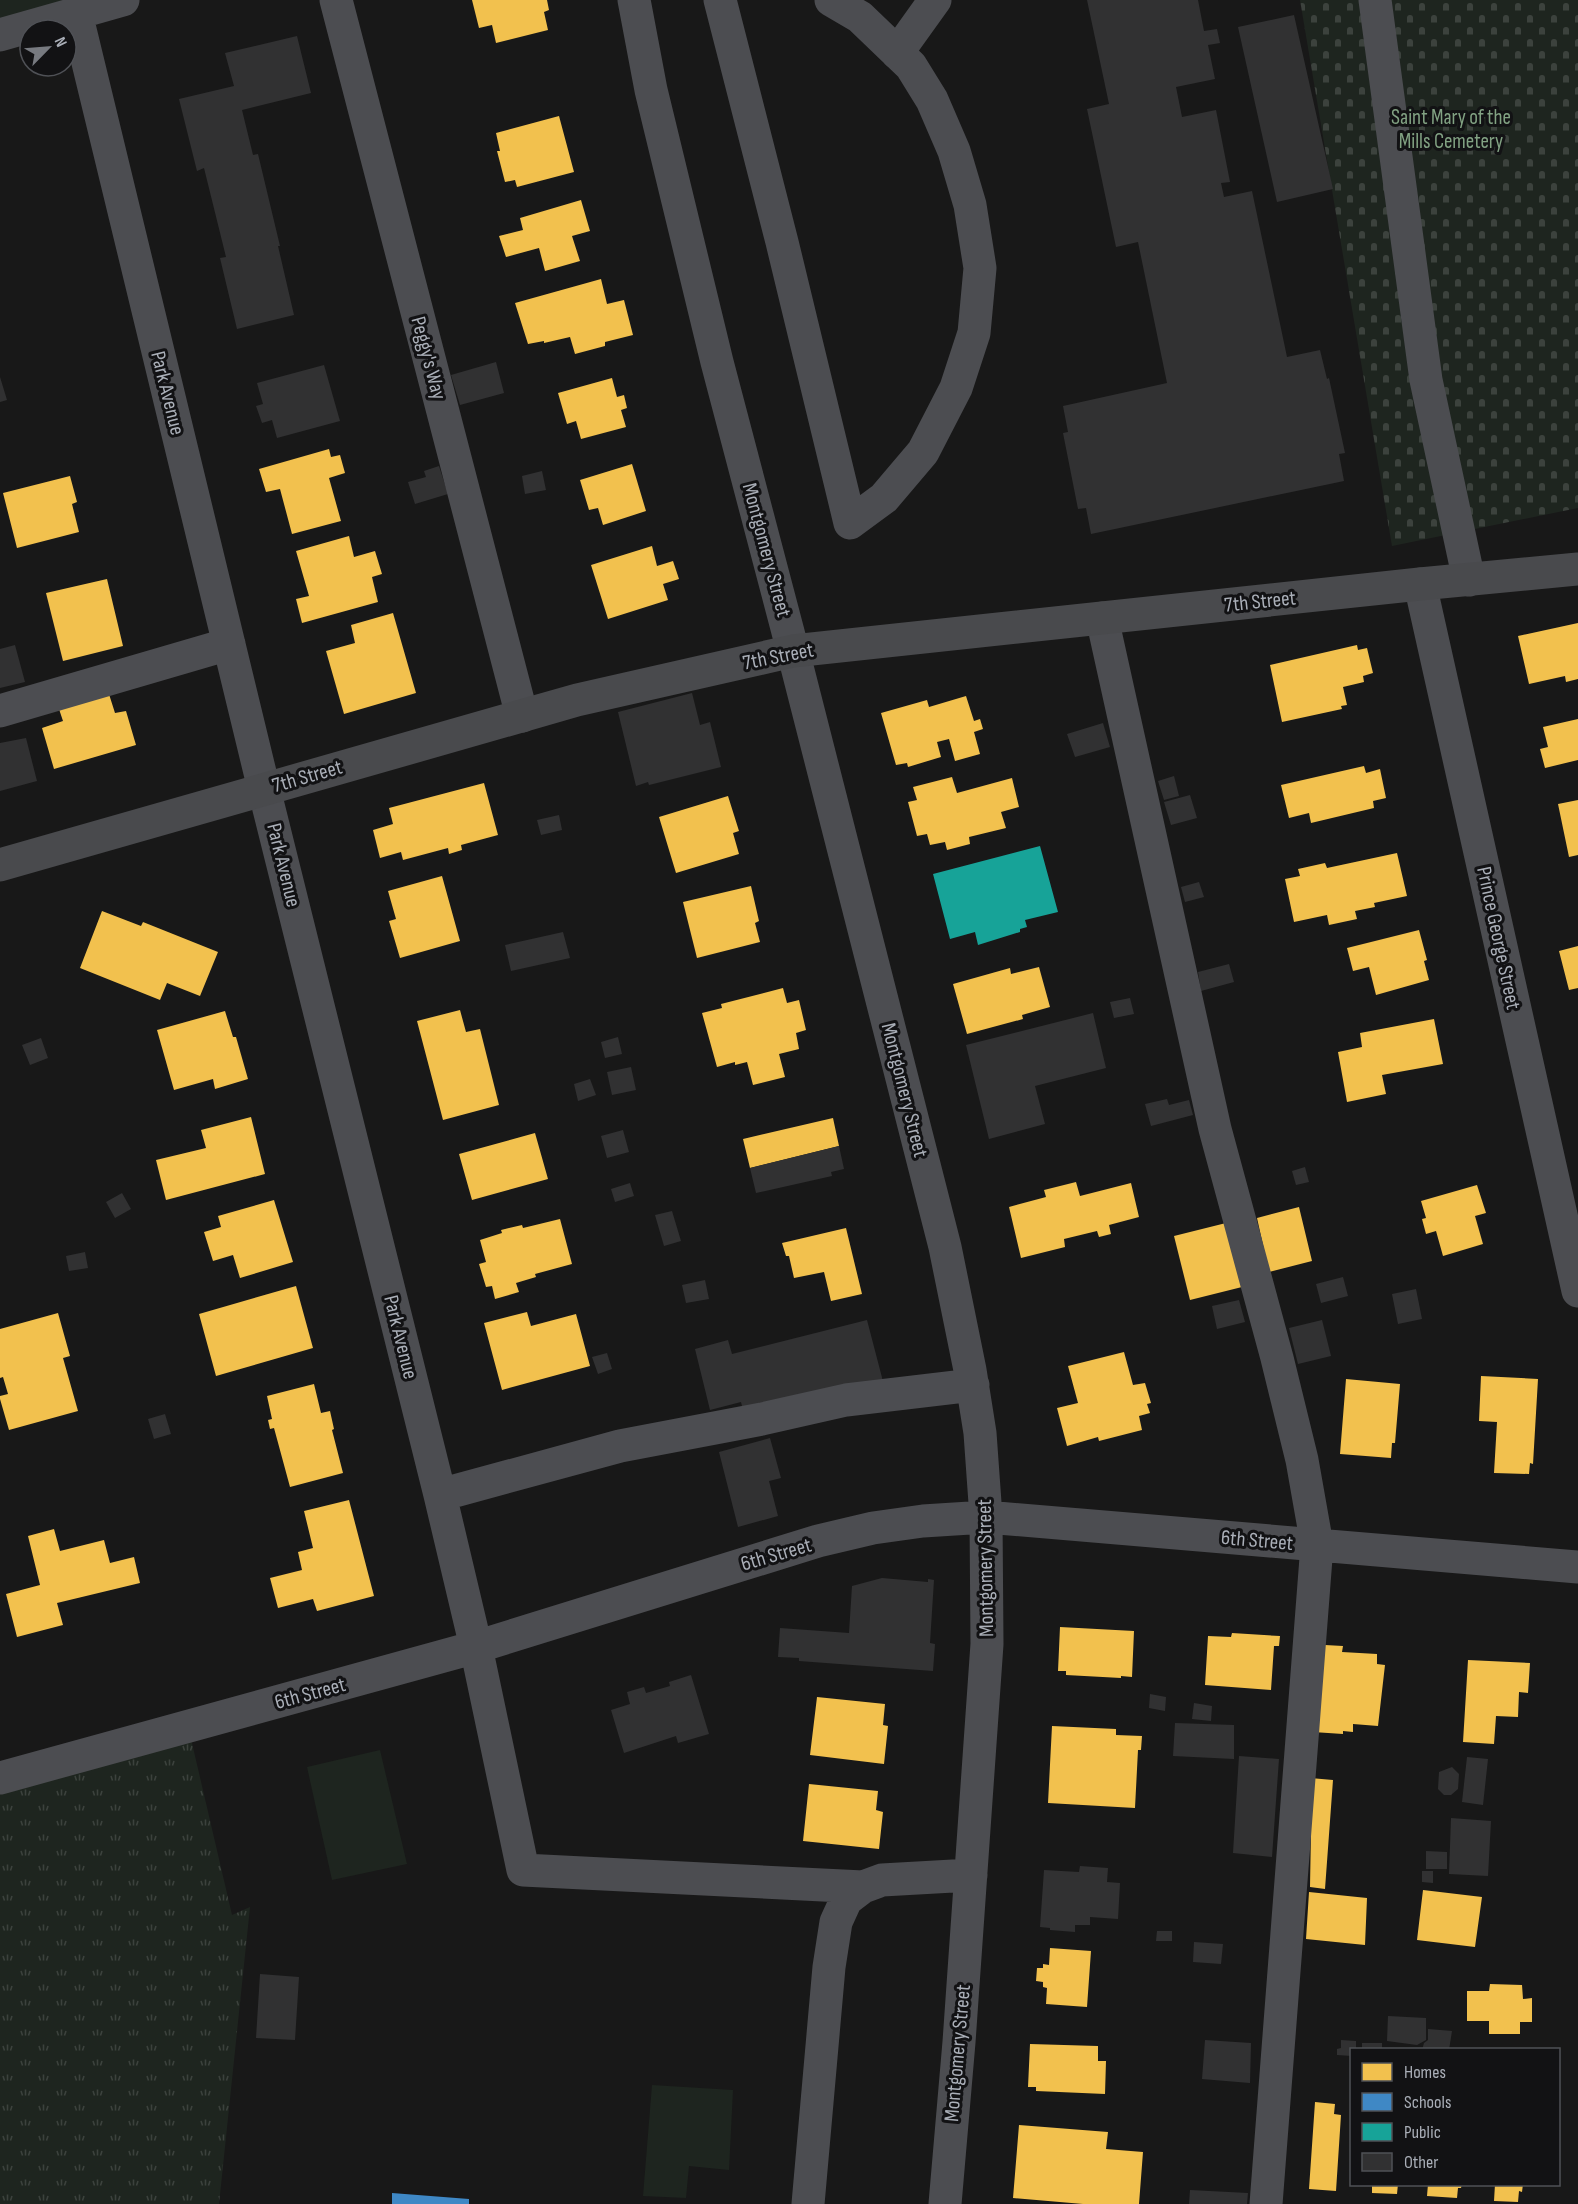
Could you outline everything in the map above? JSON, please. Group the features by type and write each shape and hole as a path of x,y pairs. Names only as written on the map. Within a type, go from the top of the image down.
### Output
{"main road":[{"name":"7th Street","path":"0,865 577,700 794,651 1578,569"}],"street":[{"path":"0,35 123,0"},
{"name":"Peggy's Way","path":"336,0 522,716"},
{"name":"Montgomery Street","path":"634,0 651,90 717,362 794,651 945,1247 973,1385 980,1433 986,1518 987,1644 945,2204"},
{"path":"720,0 785,253 850,523 884,498 923,452 956,388 974,333 980,268 970,205 954,151 932,100 911,66 860,17 831,0"},
{"path":"897,53 935,0"},
{"path":"1375,0 1426,380 1469,580"},
{"name":"Park Avenue","path":"76,13 264,789 440,1495 476,1647 523,1870 863,1887"},
{"name":"Prince George Street","path":"1420,584 1578,1291"},
{"path":"1102,618 1215,1129 1277,1358 1302,1460 1317,1545 1266,2204"},
{"path":"0,711 229,644"},
{"path":"440,1495 620,1446 762,1419 846,1400 973,1385"},
{"name":"6th Street","path":"0,1778 476,1647 818,1541 873,1528 923,1521 986,1518 1578,1567"},
{"path":"808,2204 829,1967 836,1922 846,1900 863,1887 882,1880 971,1875"}],"green space":[{"path":"0,0 122,0 57,18 18,18 18,29 0,34"},
{"name":"Saint Mary of the Mills Cemetery","path":"1300,0 1578,0 1578,508 1392,546"},
{"path":"188,1726 232,1915 250,1907 219,2204 0,2204 0,1778"},
{"path":"380,1750 407,1864 332,1880 307,1767"},
{"path":"652,2085 733,2090 729,2170 689,2166 686,2198 643,2196"}],"building: Homes":[{"path":"472,0 547,0 549,10 544,12 548,30 496,43 492,25 479,28"},
{"path":"559,116 574,172 517,187 515,180 505,182 497,151 500,151 496,133"},
{"path":"581,200 590,231 572,236 580,261 545,271 539,248 506,257 499,236 523,230 520,218"},
{"path":"601,279 607,304 624,300 633,335 605,342 605,346 575,354 570,337 528,344 515,303"},
{"path":"612,378 617,397 624,395 627,408 621,410 626,427 581,439 576,421 567,424 558,393"},
{"path":"329,449 331,457 340,455 345,473 329,478 341,521 292,534 280,489 266,492 259,469"},
{"path":"632,464 646,511 603,525 598,508 589,510 580,480"},
{"path":"70,476 77,502 72,504 79,532 17,548 3,493"},
{"path":"349,536 354,557 375,551 382,574 372,577 378,602 302,623 296,599 309,596 296,551"},
{"path":"652,546 657,566 673,561 679,579 663,584 668,600 608,619 591,565"},
{"path":"107,579 123,646 63,661 46,593"},
{"path":"393,613 416,693 344,714 326,651 355,643 351,625"},
{"path":"1578,623 1578,679 1566,682 1565,676 1529,684 1518,636"},
{"path":"1357,645 1358,650 1367,648 1373,673 1363,676 1364,682 1343,687 1347,705 1341,706 1342,709 1282,722 1270,665"},
{"path":"108,691 115,713 126,711 136,745 54,769 42,728 63,721 58,706"},
{"path":"966,696 974,721 980,719 983,729 974,732 980,754 955,761 949,739 937,742 941,757 908,767 907,763 896,765 881,713 927,700 929,707"},
{"path":"1578,719 1578,760 1545,768 1540,749 1548,747 1543,727"},
{"path":"1364,766 1366,773 1380,769 1386,798 1373,801 1374,808 1311,823 1309,813 1289,818 1281,785"},
{"path":"952,777 957,793 1012,778 1019,807 1001,812 1006,828 969,837 970,844 947,850 945,842 930,845 927,834 917,836 908,802 917,800 913,787"},
{"path":"484,783 498,835 461,845 462,850 449,854 448,848 403,860 401,852 380,858 373,830 393,824 389,808"},
{"path":"728,796 739,831 733,833 739,854 676,873 659,817"},
{"path":"1578,800 1578,855 1569,857 1558,804"},
{"path":"1397,853 1407,896 1374,903 1375,907 1355,911 1357,919 1329,925 1327,915 1294,922 1285,879 1300,876 1298,869 1325,863 1327,868"},
{"path":"442,876 460,941 400,958 389,921 396,919 388,891"},
{"path":"751,886 759,921 755,923 760,942 697,958 683,902"},
{"path":"102,911 141,926 143,922 218,952 200,996 167,983 160,1000 80,968"},
{"path":"1419,930 1427,960 1424,961 1429,980 1376,995 1369,967 1353,971 1347,948"},
{"path":"1578,946 1578,988 1569,990 1559,951"},
{"path":"1039,967 1050,1007 1022,1015 1023,1019 967,1034 953,984 1010,968 1011,974"},
{"path":"783,988 787,1003 799,1000 806,1030 796,1033 799,1049 779,1054 785,1077 753,1085 747,1062 735,1065 735,1062 717,1067 702,1013 722,1008 721,1004"},
{"path":"460,1010 466,1032 480,1029 499,1105 443,1120 417,1021"},
{"path":"225,1011 233,1037 236,1037 248,1079 215,1089 213,1079 174,1090 157,1030"},
{"path":"1434,1019 1443,1064 1382,1075 1386,1094 1347,1102 1338,1052 1362,1047 1360,1033"},
{"path":"251,1117 265,1174 166,1200 156,1160 206,1148 201,1130"},
{"path":"833,1118 839,1146 750,1168 743,1139"},
{"path":"535,1133 548,1179 472,1200 459,1154"},
{"path":"1076,1182 1080,1196 1131,1183 1139,1217 1109,1225 1111,1234 1099,1237 1097,1231 1064,1239 1065,1247 1021,1258 1009,1207 1046,1197 1044,1190"},
{"path":"1477,1185 1486,1213 1475,1216 1483,1244 1443,1256 1436,1231 1426,1234 1422,1219 1426,1218 1421,1201"},
{"path":"274,1200 293,1262 240,1278 233,1255 213,1261 204,1232 221,1227 218,1216"},
{"path":"1299,1207 1312,1261 1269,1272 1257,1218"},
{"path":"560,1219 572,1264 535,1274 536,1277 516,1283 519,1292 495,1299 492,1286 486,1287 479,1264 486,1262 480,1240 502,1233 501,1230 522,1225 523,1228"},
{"path":"1234,1221 1250,1285 1190,1300 1174,1236"},
{"path":"846,1228 862,1294 831,1301 824,1272 794,1278 789,1256 786,1256 782,1243"},
{"path":"296,1286 313,1348 216,1376 199,1314"},
{"path":"527,1312 531,1326 576,1314 590,1366 502,1390 484,1323"},
{"path":"58,1313 70,1356 63,1358 78,1411 9,1430 0,1399 0,1396 8,1394 3,1377 0,1378 0,1329"},
{"path":"1124,1352 1133,1385 1145,1383 1151,1403 1147,1404 1150,1413 1139,1416 1142,1430 1099,1441 1098,1437 1067,1446 1057,1408 1078,1403 1068,1366"},
{"path":"1481,1376 1538,1379 1533,1464 1530,1463 1529,1474 1494,1473 1497,1422 1479,1421"},
{"path":"1346,1379 1400,1384 1395,1443 1392,1443 1391,1458 1340,1454"},
{"path":"314,1384 321,1413 330,1411 334,1429 332,1430 343,1473 290,1487 274,1428 270,1429 268,1420 272,1419 267,1396"},
{"path":"349,1500 374,1596 317,1611 313,1599 278,1608 270,1578 302,1570 298,1552 313,1548 304,1511"},
{"path":"54,1529 60,1551 104,1540 110,1563 134,1557 140,1583 57,1603 63,1625 17,1637 6,1594 40,1585 28,1536"},
{"path":"1060,1627 1134,1631 1132,1677 1066,1675 1066,1671 1058,1671"},
{"path":"1232,1633 1280,1636 1279,1646 1274,1646 1271,1690 1205,1685 1208,1636 1231,1637"},
{"path":"1325,1645 1343,1646 1342,1652 1377,1654 1377,1664 1385,1665 1378,1726 1353,1724 1353,1732 1343,1731 1343,1734 1313,1732"},
{"path":"1468,1660 1530,1663 1528,1693 1519,1692 1518,1717 1496,1716 1494,1744 1463,1742"},
{"path":"817,1697 885,1704 883,1725 888,1726 884,1764 810,1755"},
{"path":"1052,1726 1116,1729 1116,1735 1142,1736 1141,1750 1138,1750 1135,1808 1048,1803"},
{"path":"1299,1777 1333,1780 1325,1889 1310,1887 1311,1830"},
{"path":"809,1784 878,1791 876,1810 883,1812 879,1849 803,1841"},
{"path":"1423,1890 1482,1897 1475,1947 1417,1940"},
{"path":"1309,1892 1367,1898 1365,1945 1306,1939"},
{"path":"1050,1948 1091,1951 1087,2007 1046,2004 1047,1988 1043,1987 1043,1982 1036,1981 1037,1968 1043,1968 1043,1964 1049,1965"},
{"path":"1490,1984 1522,1985 1523,1999 1532,1998 1532,2022 1520,2022 1520,2034 1489,2034 1489,2021 1467,2021 1467,1991 1489,1991"},
{"path":"1030,2044 1098,2046 1098,2061 1106,2061 1105,2094 1036,2091 1036,2087 1028,2087"},
{"path":"1315,2102 1335,2104 1334,2114 1341,2115 1336,2191 1309,2189"},
{"path":"1019,2125 1108,2132 1106,2149 1143,2152 1139,2204 1083,2204 1013,2198"},
{"path":"1372,2186 1398,2186 1397,2194 1372,2193"},
{"path":"1428,2186 1462,2186 1458,2188 1457,2198 1427,2196"},
{"path":"1495,2186 1523,2186 1522,2192 1519,2191 1518,2202 1494,2201"}],"building: Schools":[{"path":"392,2193 469,2199 469,2204 392,2204"}],"building: Public":[{"path":"1040,846 1058,912 1025,920 1027,927 1020,929 1020,932 978,945 975,932 950,939 933,874"}],"building: Other":[{"path":"1087,0 1198,0 1204,31 1217,29 1220,43 1208,45 1215,79 1176,87 1182,117 1216,110 1230,182 1221,183 1224,197 1252,191 1287,357 1320,350 1327,379 1329,378 1345,453 1339,454 1344,481 1091,534 1086,508 1078,509 1063,433 1068,432 1063,406 1167,383 1138,242 1116,247 1087,109 1109,104"},
{"path":"1294,15 1333,189 1277,202 1238,27"},
{"path":"297,36 311,93 242,110 253,155 258,154 294,315 237,329 220,258 226,257 204,168 197,171 179,99 234,86 225,53"},
{"path":"496,362 504,393 460,405 451,375"},
{"path":"324,365 340,421 277,438 272,420 262,423 256,406 263,404 257,383"},
{"path":"0,377 7,400 0,402"},
{"path":"439,466 448,494 415,504 408,482 426,477 424,471"},
{"path":"542,471 546,490 525,494 522,476"},
{"path":"15,645 25,682 0,688 0,649"},
{"path":"692,693 700,725 710,722 721,767 649,785 648,782 636,786 618,712"},
{"path":"1103,723 1110,747 1075,757 1067,734"},
{"path":"26,738 37,781 0,791 0,743"},
{"path":"1174,776 1179,796 1164,800 1158,781"},
{"path":"1190,795 1197,818 1171,825 1164,802"},
{"path":"559,815 562,830 541,835 537,820"},
{"path":"1199,882 1204,897 1185,902 1181,887"},
{"path":"563,932 570,958 511,971 505,945"},
{"path":"1229,964 1234,982 1201,991 1198,972"},
{"path":"1130,998 1134,1014 1114,1018 1110,1002"},
{"path":"1093,1013 1106,1068 1035,1086 1045,1124 989,1139 966,1045"},
{"path":"618,1037 622,1054 605,1058 601,1042"},
{"path":"41,1038 48,1058 30,1065 22,1045"},
{"path":"631,1067 636,1090 612,1095 607,1072"},
{"path":"590,1079 596,1095 578,1101 574,1084"},
{"path":"1167,1099 1169,1105 1189,1100 1193,1115 1151,1126 1145,1104"},
{"path":"623,1130 629,1152 607,1158 601,1136"},
{"path":"839,1146 844,1169 831,1172 832,1176 756,1193 750,1168"},
{"path":"1305,1167 1309,1182 1296,1185 1292,1171"},
{"path":"630,1183 634,1196 615,1202 611,1189"},
{"path":"122,1193 131,1209 115,1218 106,1202"},
{"path":"672,1211 681,1241 664,1246 655,1215"},
{"path":"85,1252 88,1268 69,1271 66,1256"},
{"path":"1343,1277 1348,1296 1321,1303 1316,1284"},
{"path":"705,1280 709,1299 686,1303 682,1285"},
{"path":"1416,1289 1422,1319 1398,1324 1392,1294"},
{"path":"1239,1300 1245,1322 1217,1329 1212,1306"},
{"path":"867,1320 885,1389 745,1418 741,1402 710,1410 695,1349 728,1340 732,1354"},
{"path":"1322,1320 1331,1356 1298,1364 1289,1328"},
{"path":"607,1353 612,1369 598,1374 592,1357"},
{"path":"165,1414 171,1434 154,1439 148,1419"},
{"path":"770,1438 781,1478 769,1481 778,1516 738,1527 719,1452"},
{"path":"882,1578 928,1582 928,1579 934,1580 930,1643 935,1644 933,1671 799,1661 799,1658 778,1657 780,1628 849,1633 852,1586"},
{"path":"691,1675 709,1734 678,1743 676,1736 624,1753 611,1710 630,1704 627,1692 644,1687 646,1693 670,1686 669,1682"},
{"path":"1150,1694 1166,1697 1165,1711 1149,1708"},
{"path":"1194,1703 1212,1706 1211,1721 1192,1719"},
{"path":"1175,1723 1234,1725 1234,1759 1173,1756"},
{"path":"1239,1756 1279,1759 1272,1857 1233,1853"},
{"path":"1467,1757 1488,1759 1483,1805 1462,1802"},
{"path":"1452,1767 1459,1774 1458,1789 1451,1795 1444,1795 1438,1789 1439,1772"},
{"path":"1451,1818 1491,1821 1488,1876 1449,1874"},
{"path":"1426,1851 1447,1852 1447,1869 1426,1869"},
{"path":"1080,1866 1108,1868 1107,1882 1120,1883 1118,1919 1090,1917 1090,1925 1075,1925 1075,1932 1040,1927 1044,1870 1079,1872"},
{"path":"1422,1871 1433,1871 1433,1883 1422,1882"},
{"path":"1157,1931 1172,1931 1172,1941 1156,1941"},
{"path":"1194,1942 1223,1944 1221,1964 1193,1962"},
{"path":"260,1974 299,1977 295,2040 256,2038"},
{"path":"1388,2016 1426,2018 1426,2040 1417,2045 1387,2041"},
{"path":"1428,2029 1452,2031 1449,2048 1423,2048 1428,2040"},
{"path":"1205,2040 1251,2043 1250,2083 1202,2079"},
{"path":"1341,2040 1356,2041 1356,2048 1350,2048 1350,2056 1337,2055 1337,2049 1341,2048"},
{"path":"1362,2043 1382,2043 1382,2048 1362,2048"},
{"path":"1190,2190 1248,2193 1247,2204 1189,2204"}]}
